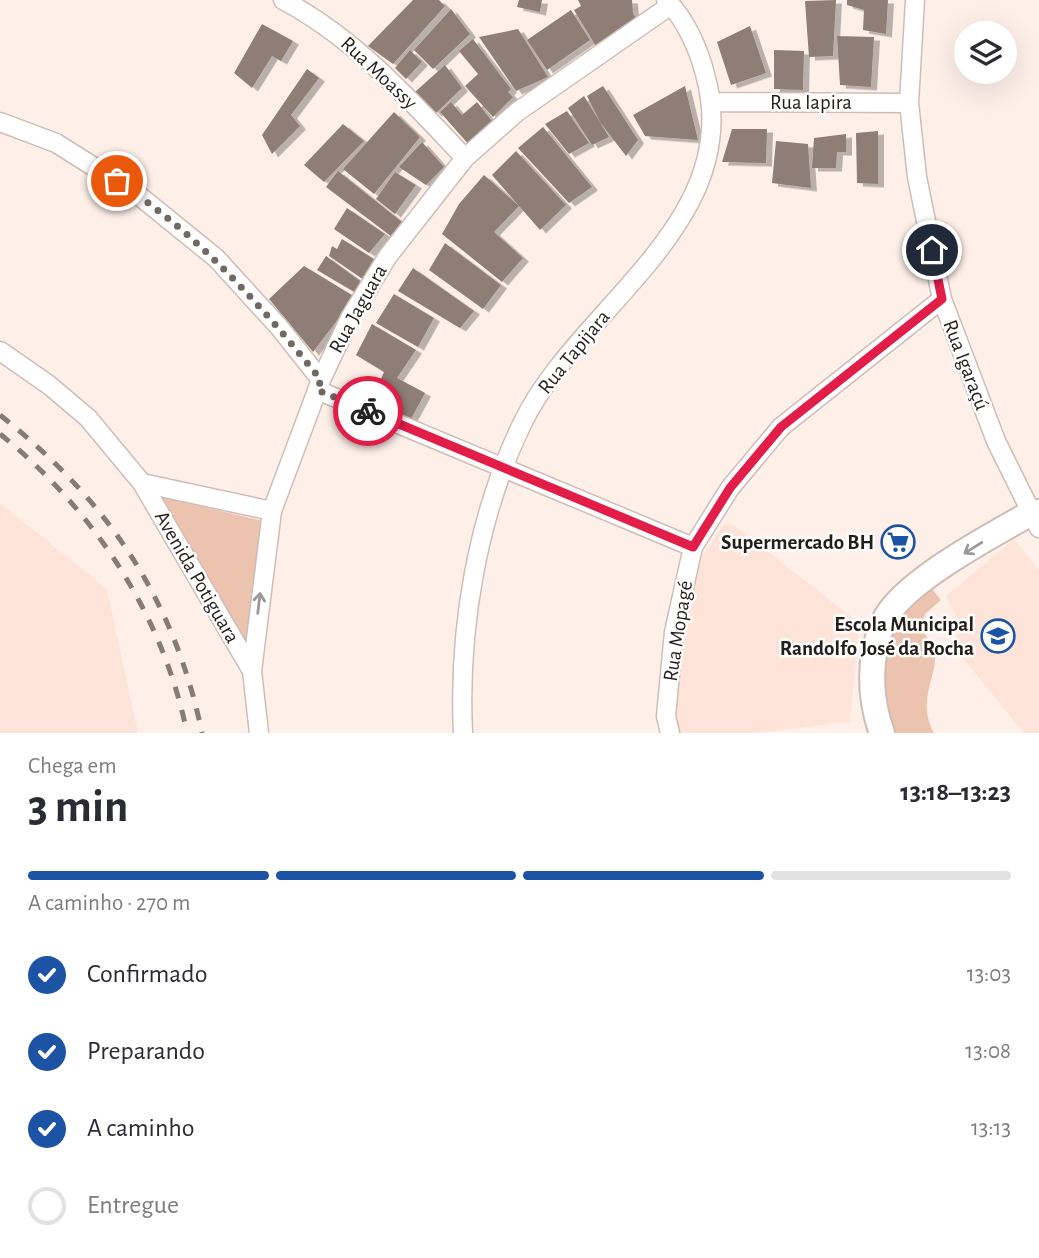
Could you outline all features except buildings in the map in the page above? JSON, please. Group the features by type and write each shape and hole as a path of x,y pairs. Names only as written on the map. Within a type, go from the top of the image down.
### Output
{"street":[{"name":"Rua Moassy","path":"283,0 338,35 400,90 465,158"},
{"name":"Rua Igaraçú","path":"915,0 909,103 917,177 942,299 996,441 1036,518"},
{"name":"Rua Jaguara","path":"259,733 252,671 272,511 319,385 349,318 388,256 465,158 517,112 669,2"},
{"name":"Rua Tapijara","path":"463,733 461,694 466,623 481,547 503,467 522,422 546,382 663,245 697,191 709,153 713,102 700,56 669,2"},
{"name":"Rua Iapira","path":"713,102 909,103"},
{"path":"0,122 56,143 147,202 216,258 279,327 319,385 503,467 693,547"},
{"name":"Rua Mopagé","path":"670,733 666,716 674,632 693,547 730,488 781,427 942,299"},
{"name":"Avenida Potiguara","path":"0,351 49,385 88,418 142,483 252,671"},
{"name":"Avenida Potiguara","path":"142,483 272,511"},
{"path":"881,733 872,672 884,620 905,595 933,574 1036,518"}],"shaded area":[{"path":"161,497 264,521 247,645"},
{"path":"0,503 107,589 138,733 0,733"},
{"path":"725,523 735,526 859,623 850,722 757,733 677,733 675,665 702,556"},
{"name":"Escola Municipal Randolfo José da Rocha","path":"1014,539 1039,570 1039,733 1024,733 950,643 963,629 946,596"},
{"path":"932,589 941,600 925,614 920,628 933,646 935,655 927,708 934,733 893,733 881,680 883,651 893,627"}],"railway":[{"path":"0,415 73,482 104,517 131,555 174,638 190,684 202,733"},
{"path":"0,434 65,496 120,568 161,647 176,689 187,733"}],"way so far":[{"path":"117,181 216,258 279,327 321,380 317,390 368,411"}],"place":[{"name":"Supermercado BH","path":"898,542"},
{"name":"Escola Municipal Randolfo José da Rocha","path":"998,636"}],"route":[{"path":"368,411 693,547 730,488 781,427 942,299 932,250"}]}
